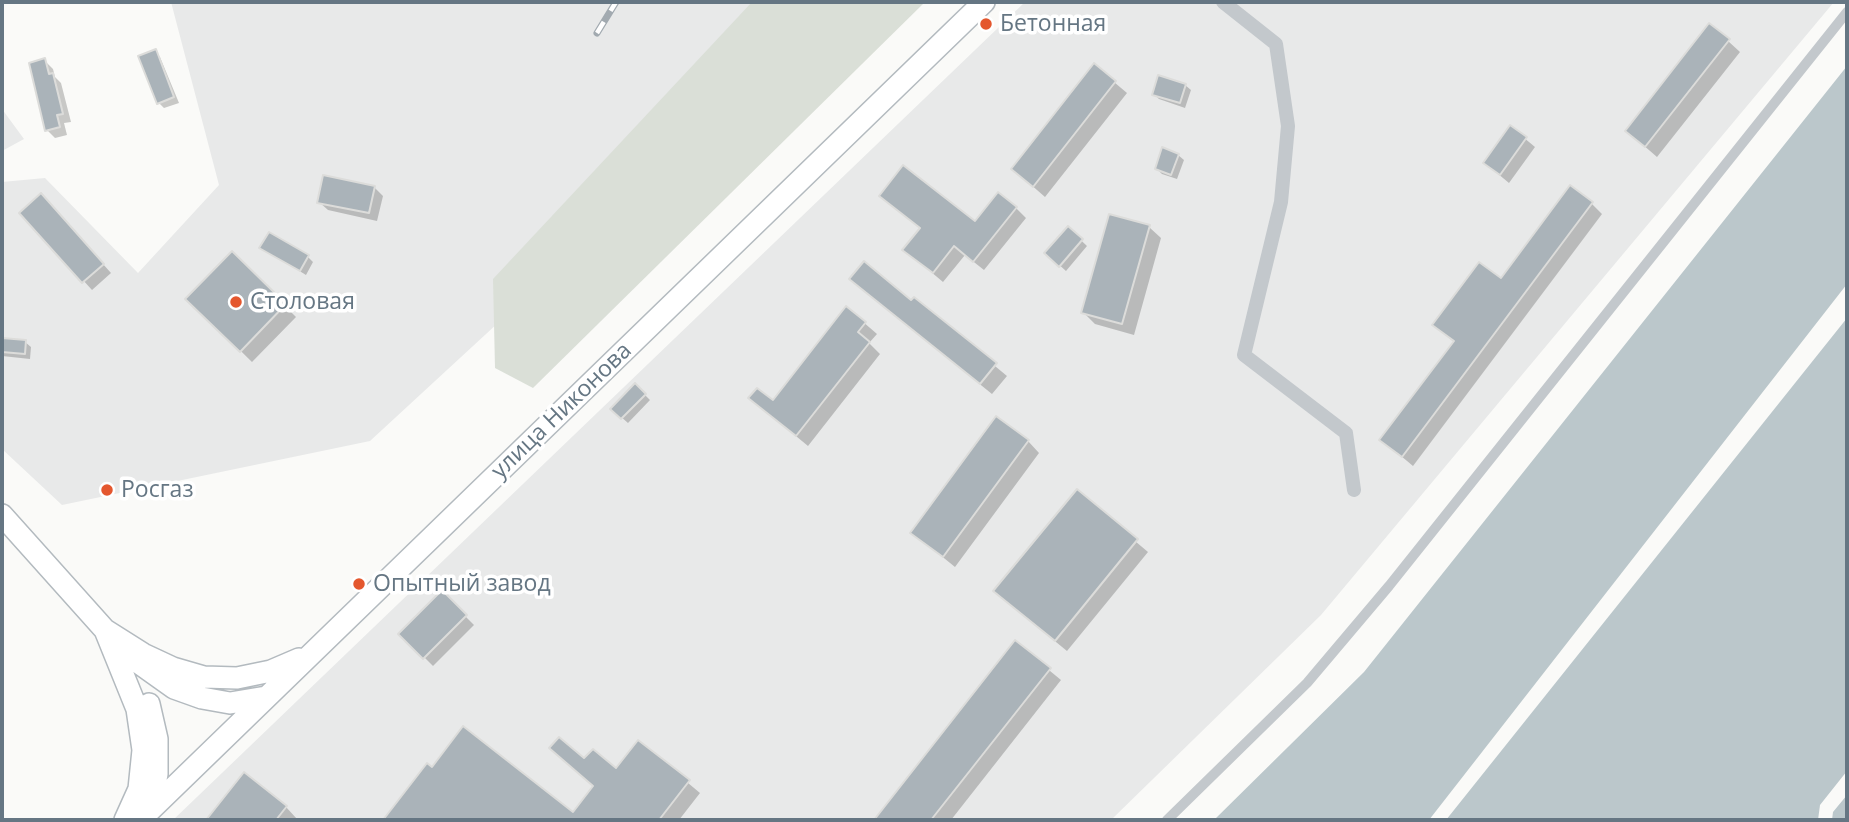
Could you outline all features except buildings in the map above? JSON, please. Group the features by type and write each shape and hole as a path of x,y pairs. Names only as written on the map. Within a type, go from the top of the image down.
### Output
{"main road":[{"name":"улица Никонова","path":"145,816 984,2"},
{"path":"2,515 105,630 143,668 174,688 202,698 230,703 266,697"},
{"path":"105,630 143,654 173,668 204,677 237,678 271,671 308,656"},
{"path":"105,630 137,676 150,706 157,739 157,774 145,816"},
{"path":"105,630 137,709 143,750 139,789 125,820"}],"street":[{"path":"1223,2 1276,44 1288,126 1281,202 1244,355 1346,433 1354,490"},
{"path":"1167,820 1315,673 1398,575 1847,12"}],"shaded area":[{"path":"171,2 846,2 370,441 62,505 2,449 2,182 45,178 138,273 219,185"},
{"path":"752,2 925,2 533,388 495,368 493,279"},
{"path":"1025,2 1834,2 1321,615 1111,820 173,820"},
{"path":"1847,66 1847,284 1429,820 1214,820 1364,672"},
{"path":"2,109 24,139 2,151"},
{"path":"1847,318 1847,771 1820,805 1818,820 1446,820"},
{"path":"1847,795 1847,820 1832,820 1833,812"}],"railway":[{"path":"597,33 616,2"}],"place":[{"name":"Бетонная","path":"986,24"},
{"name":"Столовая","path":"236,302"},
{"name":"Росгаз","path":"107,490"},
{"name":"Опытный завод","path":"359,584"}]}
